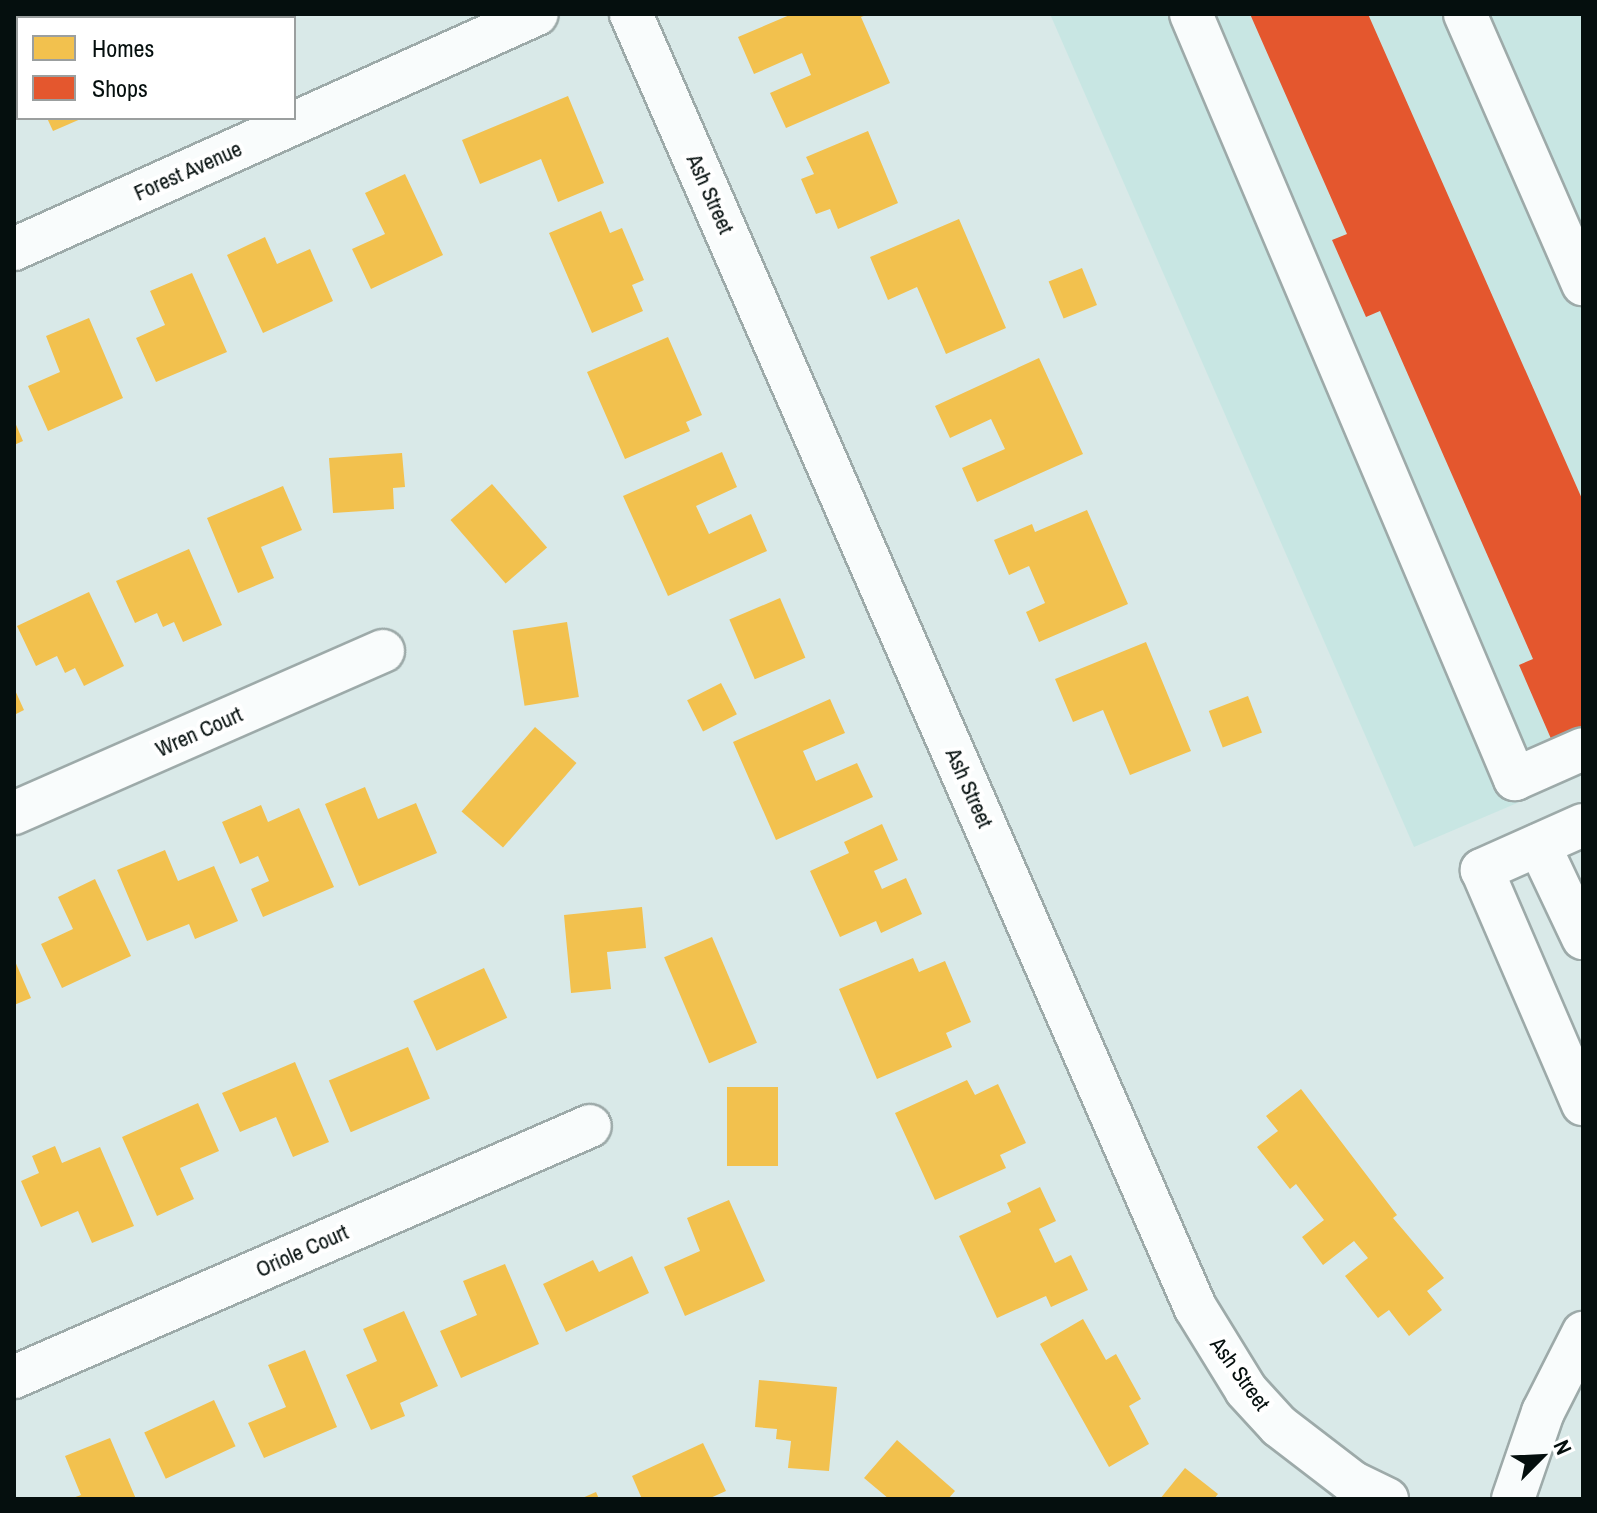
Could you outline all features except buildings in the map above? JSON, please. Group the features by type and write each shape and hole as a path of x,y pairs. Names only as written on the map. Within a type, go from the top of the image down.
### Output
{"street":[{"name":"Forest Avenue","path":"14,249 537,14"},
{"name":"Ash Street","path":"631,14 1195,1307 1246,1390 1279,1426 1352,1482 1387,1499"},
{"path":"1191,14 1515,779 1583,749"},
{"path":"1465,14 1583,284"},
{"name":"Wren Court","path":"14,813 383,651"},
{"path":"1583,825 1482,870 1583,1104"},
{"path":"1539,845 1583,938"},
{"name":"Oriole Court","path":"14,1377 590,1126"},
{"path":"1513,1499 1543,1412 1583,1333"}],"shaded area":[{"path":"1050,14 1583,14 1583,775 1414,847"}]}
